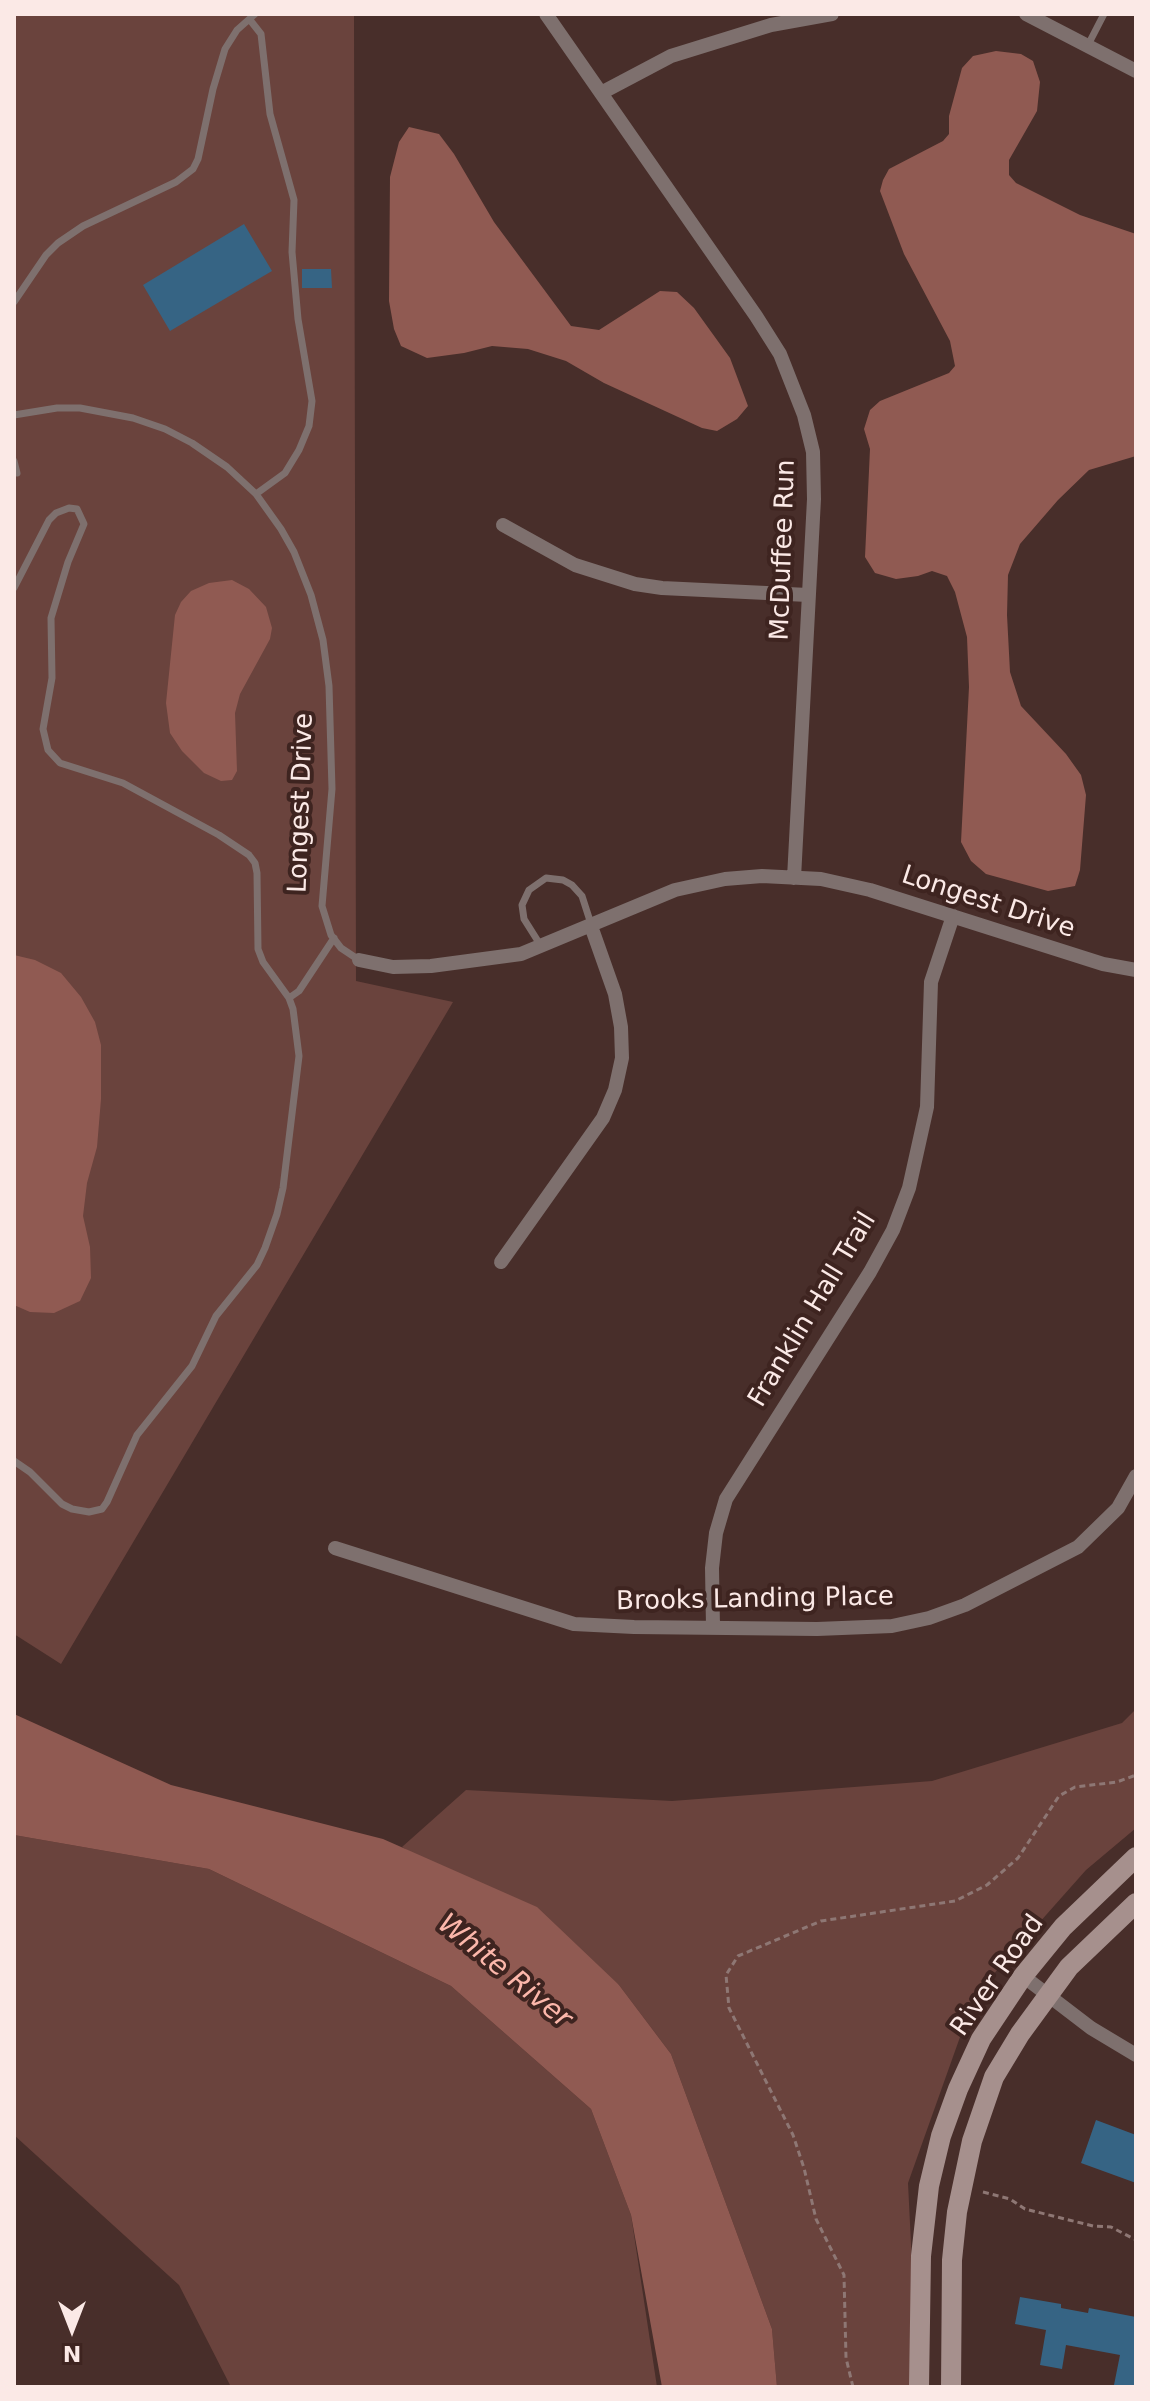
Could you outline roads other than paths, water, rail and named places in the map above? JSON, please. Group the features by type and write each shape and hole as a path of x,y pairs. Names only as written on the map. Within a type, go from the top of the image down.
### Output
{"main road":[{"name":"River Road","path":"919,2387 921,2256 929,2186 958,2089 981,2039 1023,1976 1063,1927 1136,1857"},
{"name":"River Road","path":"951,2387 952,2260 957,2212 969,2153 994,2077 1069,1967 1136,1903"}],"street":[{"name":"McDuffee Run","path":"546,14 756,316 780,354 794,384 813,452 814,499 794,878"},
{"path":"601,93 671,56 771,25 832,14"},
{"path":"1026,14 1136,71"},
{"path":"503,525 575,565 635,584 808,595"},
{"name":"Longest Drive","path":"359,960 393,967 498,958 542,947 675,890 725,879 762,876 821,879 870,890 1103,964 1136,970"},
{"name":"Franklin Hall Trail","path":"713,1627 712,1568 716,1533 726,1499 870,1272 893,1230 909,1188 927,1107 931,982 953,916"},
{"path":"501,1262 603,1118 615,1090 622,1058 621,1027 615,994 591,926"},
{"name":"Brooks Landing Place","path":"335,1548 574,1624 817,1629 892,1626 929,1618 965,1605 1078,1547 1118,1508 1136,1476"},
{"path":"1023,1976 1091,2028 1136,2055"}],"lane":[{"path":"1088,45 1104,14"},
{"path":"14,302 46,255 58,243 83,226 176,182 193,169 225,49 237,30 252,17 261,34 270,114 294,200 292,252 298,319 312,401 309,426 299,450 285,473 256,494"},
{"name":"Longest Drive","path":"14,415 57,408 103,411 165,429 227,467 256,494 294,552 311,595 323,640 332,724 322,906 325,922 334,938 341,948 359,960"},
{"path":"14,461 17,473"},
{"path":"14,588 49,520 56,513 69,508 77,509 84,524 68,562 51,618 52,678 43,729 48,750 60,763 123,783 219,835 249,855 257,873 258,949 263,962 289,998 296,1018 298,1043 295,1096 280,1202 271,1232 257,1265 216,1316 192,1366 137,1435 107,1502 102,1509 80,1511 62,1504 30,1472 14,1461"},
{"path":"542,947 524,919 522,905 529,890 546,878 563,880 572,885 582,896 591,926"},
{"path":"289,998 299,991 334,938"}],"water":[{"path":"996,51 1021,54 1033,61 1040,82 1037,111 1009,160 1009,175 1016,183 1080,215 1136,234 1136,456 1089,470 1020,544 1008,575 1010,672 1021,706 1066,754 1081,775 1086,795 1080,870 1075,886 1048,891 986,874 971,861 961,842 969,687 967,637 955,592 947,576 932,571 896,579 875,573 865,557 870,449 864,429 870,410 880,401 949,373 955,366 950,341 904,254 880,191 889,169 943,141 949,134 949,116 962,68 973,56"},
{"path":"409,127 439,134 494,222 571,326 599,330 660,291 677,292 694,308 730,358 748,406 737,419 717,431 702,428 604,383 566,361 528,349 492,346 427,358 401,346 389,301 390,177 399,142"},
{"path":"232,580 249,589 266,607 272,628 270,639 240,694 235,713 237,771 232,780 221,781 204,773 182,751 170,733 166,703 175,615 181,602 191,591 209,583"},
{"path":"14,955 35,960 61,973 81,997 95,1022 101,1045 97,1147 87,1183 83,1216 90,1247 91,1278 80,1301 54,1313 30,1312 14,1305"},
{"name":"White River","path":"14,1714 171,1785 383,1839 537,1907 619,1985 671,2054 772,2329 777,2387 662,2387 631,2215 591,2109 451,1986 209,1869 14,1835"}]}
